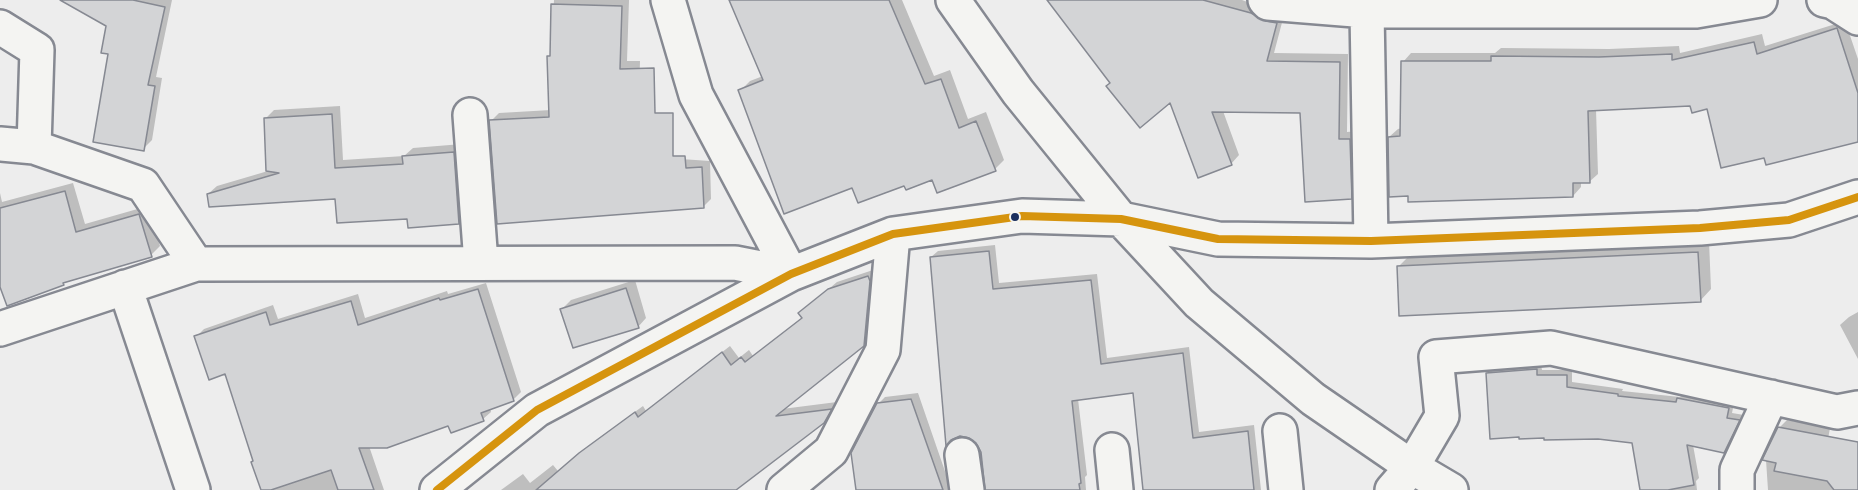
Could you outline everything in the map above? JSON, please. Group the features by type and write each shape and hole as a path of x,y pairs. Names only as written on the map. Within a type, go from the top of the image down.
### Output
{"street":[{"path":"668,0 696,94 791,274"},
{"path":"953,0 1018,92 1121,219 1199,303 1402,478 1451,490"},
{"path":"1265,0 1268,3 1367,11 1695,5 1760,0"},
{"path":"1824,0 1833,2 1858,18"},
{"path":"1367,11 1371,241"},
{"path":"0,27 37,50 34,147"},
{"path":"470,115 481,263"},
{"path":"0,144 34,147 143,185 196,264"},
{"path":"442,488 537,410 791,274 893,234 1022,216 1121,219 1218,239 1371,241 1700,228 1789,220 1858,198"},
{"path":"784,490 811,479 831,451 883,350 893,234"},
{"path":"0,329 196,264 735,262 791,274"},
{"path":"125,287 193,490"},
{"path":"1402,478 1442,416 1436,357 1551,348 1836,412 1858,408"},
{"path":"1737,490 1737,470 1771,397"},
{"path":"1280,431 1286,490"},
{"path":"1112,450 1116,490"},
{"path":"962,455 967,490"}],"building":[{"path":"60,0 133,0 165,7 148,85 155,86 144,151 93,142 108,54 101,53 106,26"},
{"path":"729,0 889,0 925,84 941,79 959,128 976,121 996,171 937,193 932,180 906,190 904,186 858,203 852,188 784,214 738,90 763,80"},
{"path":"1047,0 1203,0 1251,13 1266,21 1277,23 1267,61 1340,62 1339,139 1350,139 1352,199 1305,202 1300,113 1212,112 1232,165 1198,178 1170,103 1140,128 1106,86 1110,83"},
{"path":"551,4 622,6 620,69 654,68 655,113 673,113 673,156 685,156 686,168 702,167 704,208 497,224 489,120 549,117 547,56 550,56"},
{"path":"1837,28 1858,93 1858,142 1766,165 1764,158 1721,168 1707,109 1692,113 1690,106 1588,111 1590,183 1573,183 1573,197 1408,202 1408,196 1389,197 1388,137 1400,136 1401,61 1491,61 1491,56 1599,57 1672,54 1672,60 1754,42 1757,54"},
{"path":"332,114 335,168 403,164 402,156 454,152 459,224 408,228 407,219 337,223 335,199 209,207 207,194 279,173 266,171 264,118"},
{"path":"65,191 76,232 139,214 152,257 63,283 64,285 7,306 0,287 0,208"},
{"path":"989,251 993,289 1091,280 1101,364 1183,353 1193,438 1248,431 1254,490 1143,490 1133,393 1072,401 1080,490 985,490 981,452 976,443 960,436 951,440 946,446 930,257"},
{"path":"1698,252 1701,302 1399,316 1397,266"},
{"path":"868,276 870,281 864,346 776,416 832,409 824,423 736,490 536,490 579,453 635,412 638,417 722,352 731,365 741,357 745,362 802,318 798,313 828,289"},
{"path":"626,288 639,328 573,348 560,309"},
{"path":"478,289 514,401 481,413 484,421 451,433 448,426 387,448 359,448 374,490 338,490 331,470 271,490 261,490 225,374 209,380 194,336 266,312 270,325 351,301 358,325 439,298 440,300"},
{"path":"1537,369 1537,375 1567,375 1567,387 1618,394 1618,396 1676,402 1677,398 1729,408 1727,418 1740,420 1724,453 1687,445 1694,485 1668,490 1640,490 1632,443 1598,439 1544,440 1544,438 1519,439 1519,437 1490,439 1486,373"},
{"path":"911,399 943,490 856,490 851,453 877,403"},
{"path":"1778,427 1858,442 1858,490 1834,490 1827,481 1774,471 1776,463 1762,460"}],"transit line":[{"path":"437,490 537,410 791,274 893,234 1022,216 1121,219 1218,239 1371,241 1700,228 1789,220 1858,197"}]}
